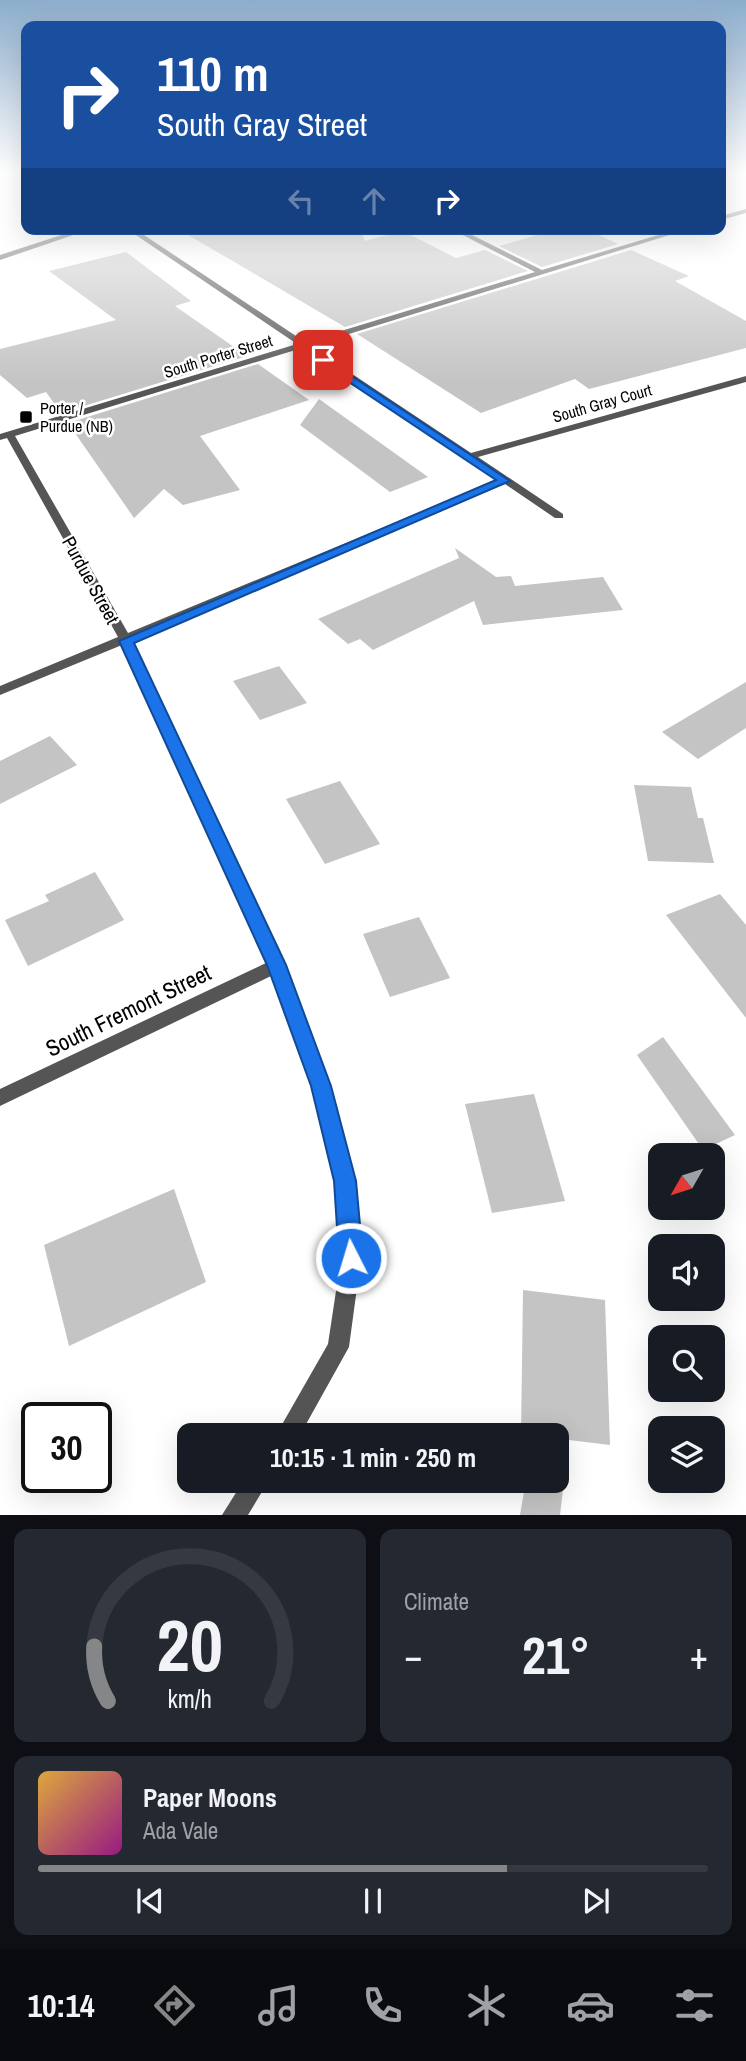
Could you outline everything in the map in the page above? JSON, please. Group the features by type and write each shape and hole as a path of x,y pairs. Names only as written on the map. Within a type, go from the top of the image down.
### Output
{"street":[{"path":"0,258 49,242"},
{"path":"149,242 559,516"},
{"path":"479,242 542,273"},
{"name":"South Porter Street","path":"5,436 644,242"},
{"name":"South Gray Court","path":"467,457 746,379"},
{"name":"Purdue Street","path":"5,436 126,641 276,965 321,1086 345,1181 351,1258 338,1346 294,1423"},
{"path":"0,691 126,641 504,481"},
{"name":"South Fremont Street","path":"0,1098 276,965"},
{"path":"234,1515 249,1493"}],"building":[{"path":"200,242 424,242 456,258 485,250 528,271 345,327"},
{"path":"514,242 613,242 618,244 542,267 499,246"},
{"path":"631,250 689,276 675,281 746,321 746,348 589,389 575,379 481,413 357,334"},
{"path":"126,252 191,301 175,306 247,356 61,413 46,392 27,398 0,375 0,349 116,320 49,271"},
{"path":"258,364 309,400 200,436 240,490 183,505 164,489 134,518 68,423"},
{"path":"319,399 428,477 390,492 300,425"},
{"path":"455,548 496,577 511,576 515,586 603,577 623,610 483,625 474,601 373,650 360,639 348,644 318,619 459,558"},
{"path":"279,666 307,703 260,720 233,681"},
{"path":"746,682 746,728 698,759 662,732"},
{"path":"50,736 77,765 0,804 0,761"},
{"path":"340,781 380,844 325,864 286,799"},
{"path":"634,785 691,787 698,818 703,818 714,863 648,861"},
{"path":"95,872 124,920 28,966 5,920 49,901 45,895"},
{"path":"720,894 746,925 746,1018 666,915"},
{"path":"419,917 450,978 390,997 363,934"},
{"path":"663,1037 735,1135 718,1143 698,1143 637,1055"},
{"path":"534,1094 565,1201 492,1213 465,1104"},
{"path":"174,1189 206,1282 69,1346 44,1245"},
{"path":"523,1290 605,1300 610,1445 569,1440 569,1423 521,1423"},
{"path":"524,1493 563,1493 560,1515 520,1515"}],"place":[{"name":"Porter / Purdue (NB)","path":"26,417"}],"route":[{"path":"323,360 504,481 126,641 276,965 321,1086 345,1181 351,1258"}]}
